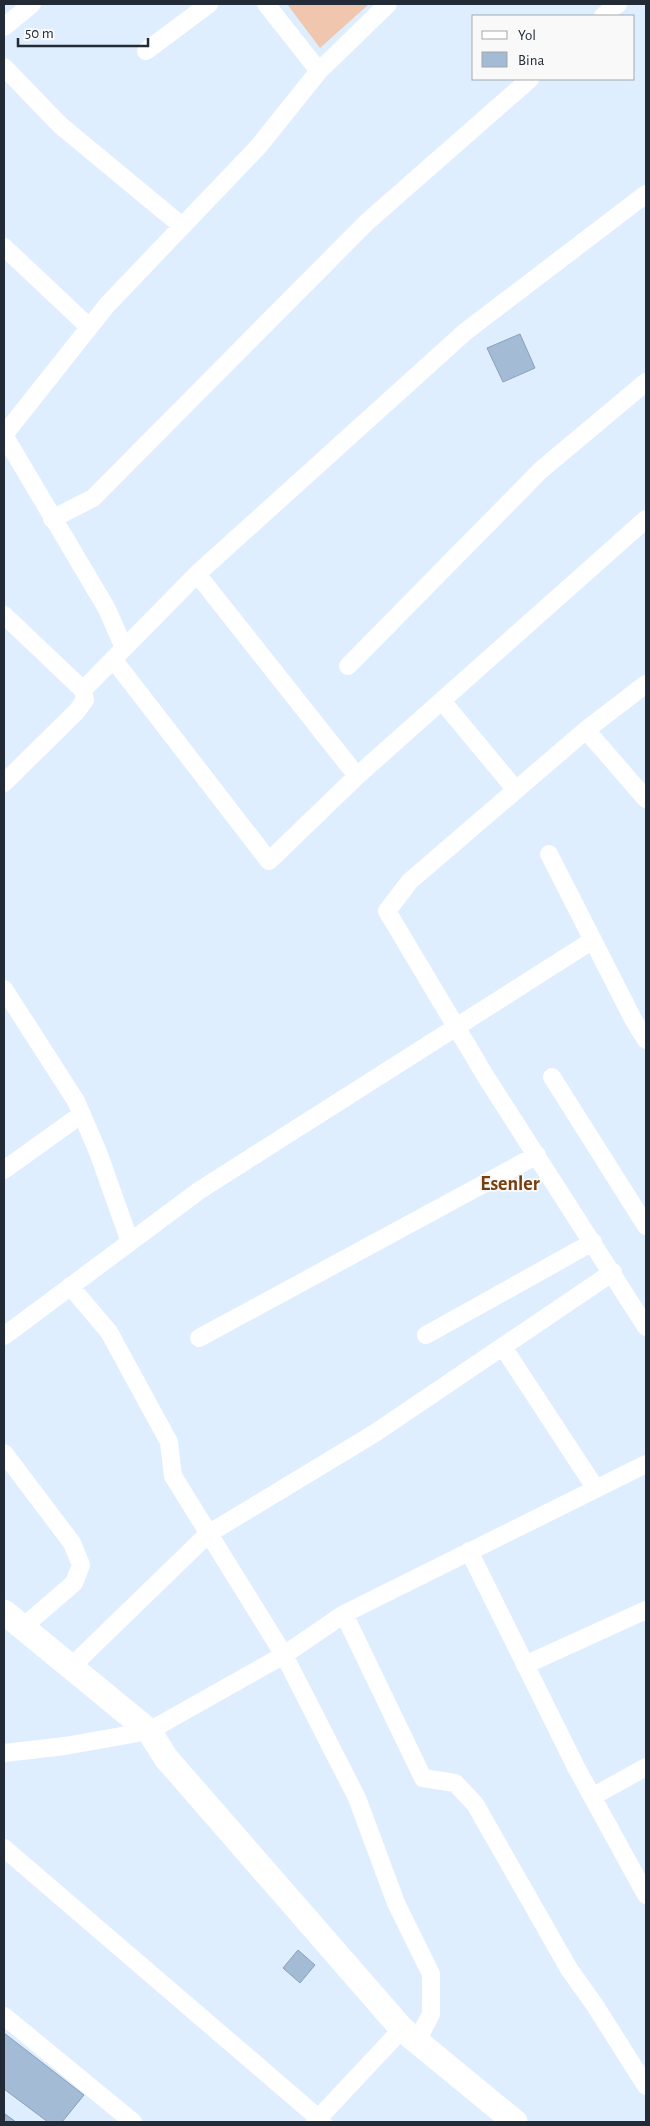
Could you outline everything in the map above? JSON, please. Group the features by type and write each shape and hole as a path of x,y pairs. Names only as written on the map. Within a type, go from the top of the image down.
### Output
{"street":[{"path":"146,52 210,4"},
{"path":"266,4 319,71"},
{"path":"388,4 319,71 258,146 106,304 4,435 107,609 118,653 269,860 357,776 646,519"},
{"path":"604,15 618,4"},
{"path":"4,27 20,7"},
{"path":"4,67 60,125 182,226"},
{"path":"52,518 94,498 367,222 529,80"},
{"path":"83,690 197,574 465,332 646,194"},
{"path":"4,248 89,327"},
{"path":"348,666 541,470 646,382"},
{"path":"197,574 357,776"},
{"path":"4,615 83,690 85,700 77,712 4,783"},
{"path":"646,684 586,730 410,881 387,911 455,1026 613,1272 646,1327"},
{"path":"442,701 516,790"},
{"path":"586,730 646,799"},
{"path":"549,854 633,1019 646,1040"},
{"path":"4,1336 200,1190 455,1026 593,940"},
{"path":"4,989 10,1012 76,1101 98,1152 130,1242"},
{"path":"552,1077 646,1226"},
{"path":"4,1170 82,1114"},
{"path":"200,1338 537,1156"},
{"path":"426,1335 593,1242"},
{"path":"71,1667 208,1534 375,1433 613,1272"},
{"path":"4,1848 319,2121 431,2014 431,1974 396,1903 357,1798 284,1655 173,1476 169,1442 109,1332 70,1286"},
{"path":"502,1347 596,1488"},
{"path":"4,1453 72,1543 81,1565 74,1583 23,1628"},
{"path":"4,1753 65,1746 149,1731 284,1655 344,1614 646,1464"},
{"path":"469,1552 592,1797 646,1895"},
{"path":"525,1665 646,1610"},
{"path":"4,1612 149,1731 166,1758 409,2035 515,2122"},
{"path":"344,1614 423,1778 455,1782 475,1804 569,1969 594,2004 646,2086"},
{"path":"592,1797 646,1767"},
{"path":"4,2016 133,2122"}],"shaded area":[{"path":"287,4 369,4 320,48"}],"building":[{"path":"520,334 535,368 503,382 487,348"},
{"path":"298,1950 315,1965 300,1983 283,1968"},
{"path":"4,2033 84,2095 62,2122 48,2122 4,2089"},
{"path":"5,2114 16,2122 4,2122"}],"district":[{"name":"Esenler","path":"510,1183"}]}
